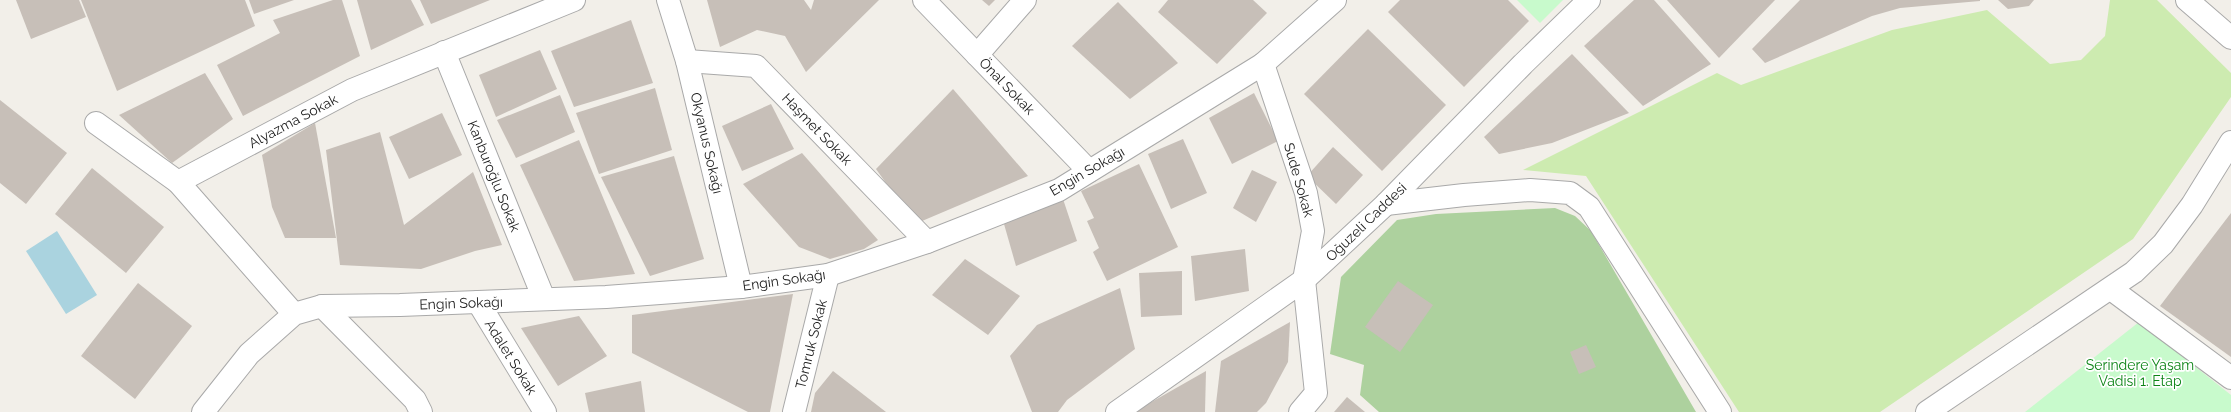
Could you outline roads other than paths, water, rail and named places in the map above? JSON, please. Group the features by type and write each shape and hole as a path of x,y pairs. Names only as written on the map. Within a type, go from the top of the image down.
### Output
{"street":[{"name":"Alyazma Sokak","path":"178,182 352,90 574,0"},
{"name":"Okyanus Sokağı","path":"668,0 687,61 741,287"},
{"name":"Önal Sokak","path":"924,0 1089,171"},
{"path":"977,55 1025,0"},
{"name":"Engin Sokağı","path":"203,412 249,354 294,314 322,306 478,302 741,287 828,275 927,242 1059,190 1263,64 1334,0"},
{"name":"Oğuzeli Caddesi","path":"1117,412 1304,280 1386,204 1523,64 1589,0"},
{"path":"2187,0 2231,38"},
{"name":"Kanburoğlu Sokak","path":"444,52 544,299"},
{"name":"Haşmet Sokak","path":"687,61 756,66 927,242"},
{"name":"Sude Sokak","path":"1263,64 1306,193 1313,231 1304,280 1316,393 1300,412"},
{"path":"96,123 178,182 294,314"},
{"path":"1927,412 2134,272 2163,244 2192,205 2231,142"},
{"path":"1386,204 1464,194 1530,190 1570,193 1589,207 1720,412"},
{"name":"Tomruk Sokak","path":"794,412 828,275"},
{"path":"2111,289 2231,378"},
{"name":"Adalet Sokak","path":"478,302 545,412"},
{"path":"322,306 415,400 421,412"}],"water":[{"path":"57,231 97,295 66,314 26,251"}],"park label":[{"name":"Serindere Yaşam Vadisi 1. Etap","path":"2140,374"}]}
